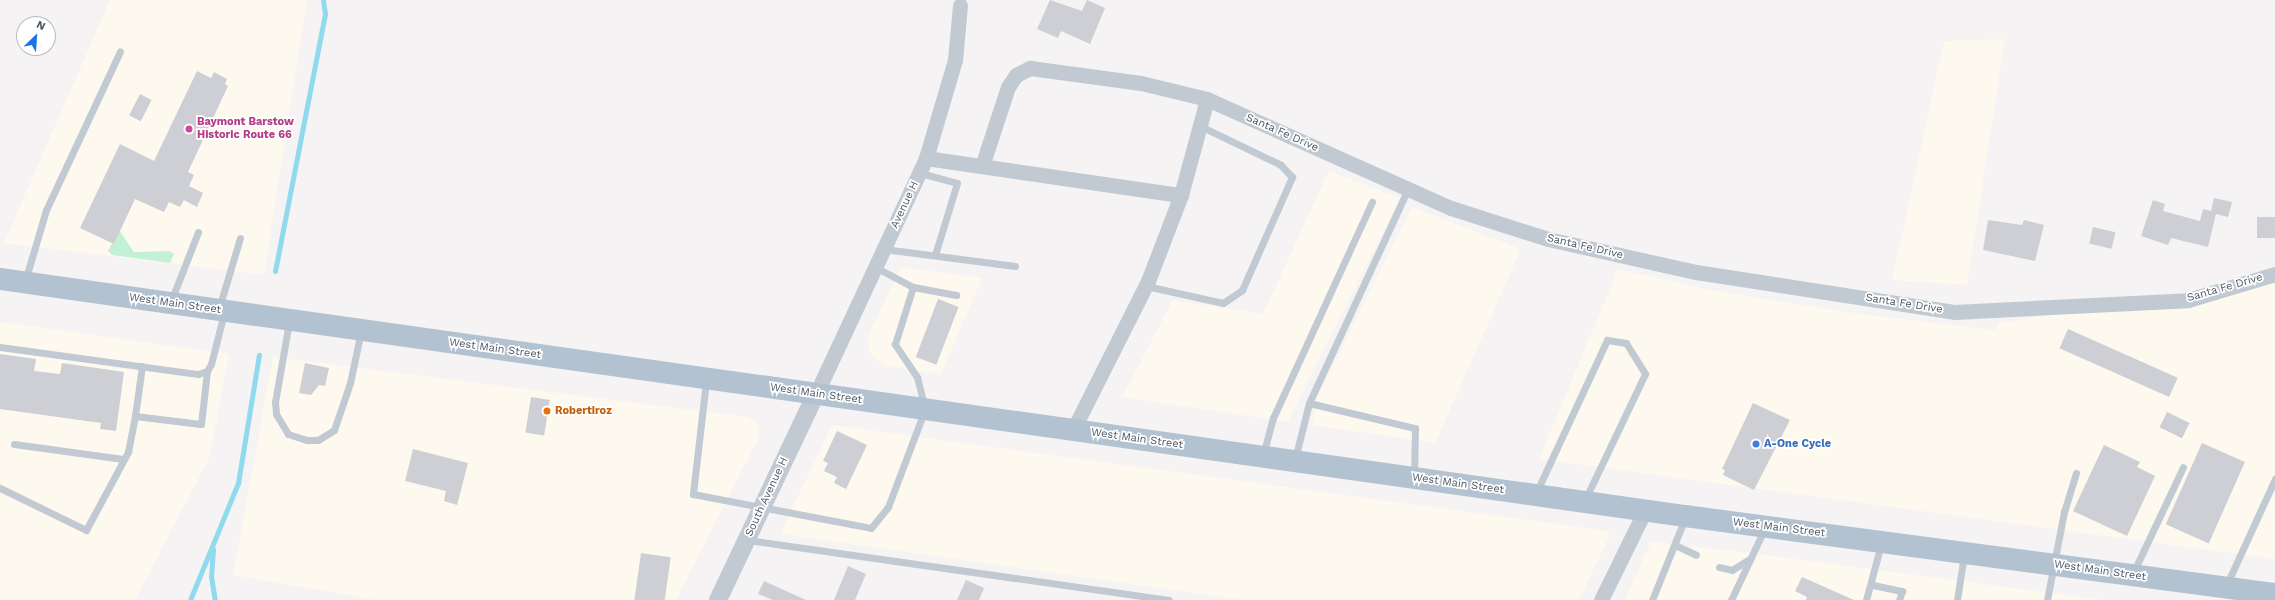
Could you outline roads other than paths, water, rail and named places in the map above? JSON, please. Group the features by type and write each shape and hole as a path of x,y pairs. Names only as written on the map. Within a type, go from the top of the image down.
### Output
{"main road":[{"name":"West Main Street","path":"0,279 1685,516 2275,594"}],"street":[{"name":"Avenue H","path":"816,394 926,158 955,60 960,2"},
{"name":"Santa Fe Drive","path":"982,166 1008,87 1016,75 1030,68 1142,82 1207,99 1451,208 1548,239 1689,271 1954,312 2188,300 2275,274"},
{"path":"1072,430 1146,286 1181,195 1207,99"},
{"path":"926,158 1181,195"},
{"name":"South Avenue H","path":"718,600 816,394"},
{"path":"1601,600 1645,510"}],"lane":[{"path":"24,283 46,210 120,51"},
{"path":"1146,286 1222,303 1242,290 1292,177 1281,165 1200,126"},
{"path":"920,172 957,183 935,255"},
{"path":"1294,461 1310,403 1408,189"},
{"path":"1263,456 1273,418 1372,202"},
{"path":"170,303 198,232"},
{"path":"135,416 201,424 207,371 240,238"},
{"path":"884,249 1015,266"},
{"path":"875,267 913,287 956,295"},
{"path":"706,379 693,494 764,506 871,528 888,507 925,409 917,377 895,344 913,287"},
{"path":"290,320 275,402 276,414 288,434 306,440 318,440 334,430 350,383 361,330"},
{"path":"1536,495 1607,340 1626,343 1645,374 1584,502"},
{"path":"0,347 198,374 207,371"},
{"path":"0,488 86,530 132,441 142,366"},
{"path":"1310,403 1415,428 1413,478"},
{"path":"14,444 123,459"},
{"path":"2132,575 2183,467"},
{"path":"2047,600 2057,565 2064,512 2076,474"},
{"path":"2225,588 2275,479"},
{"path":"1652,600 1675,545 1685,516"},
{"path":"1731,600 1766,526"},
{"path":"747,540 1169,600"},
{"path":"1866,600 1873,586 1882,542"},
{"path":"1675,545 1696,555"},
{"path":"1957,600 1964,553"},
{"path":"1719,566 1732,570 1751,558"},
{"path":"1873,586 1902,591 1899,600"}],"waterway":[{"path":"275,271 325,14 323,0"},
{"path":"190,600 238,483 259,355"},
{"path":"213,549 211,576 215,600"}],"place":[{"name":"Baymont Barstow Historic Route 66","path":"189,129"},
{"name":"Robertiroz","path":"547,411"},
{"name":"A-One Cycle","path":"1756,444"}]}
